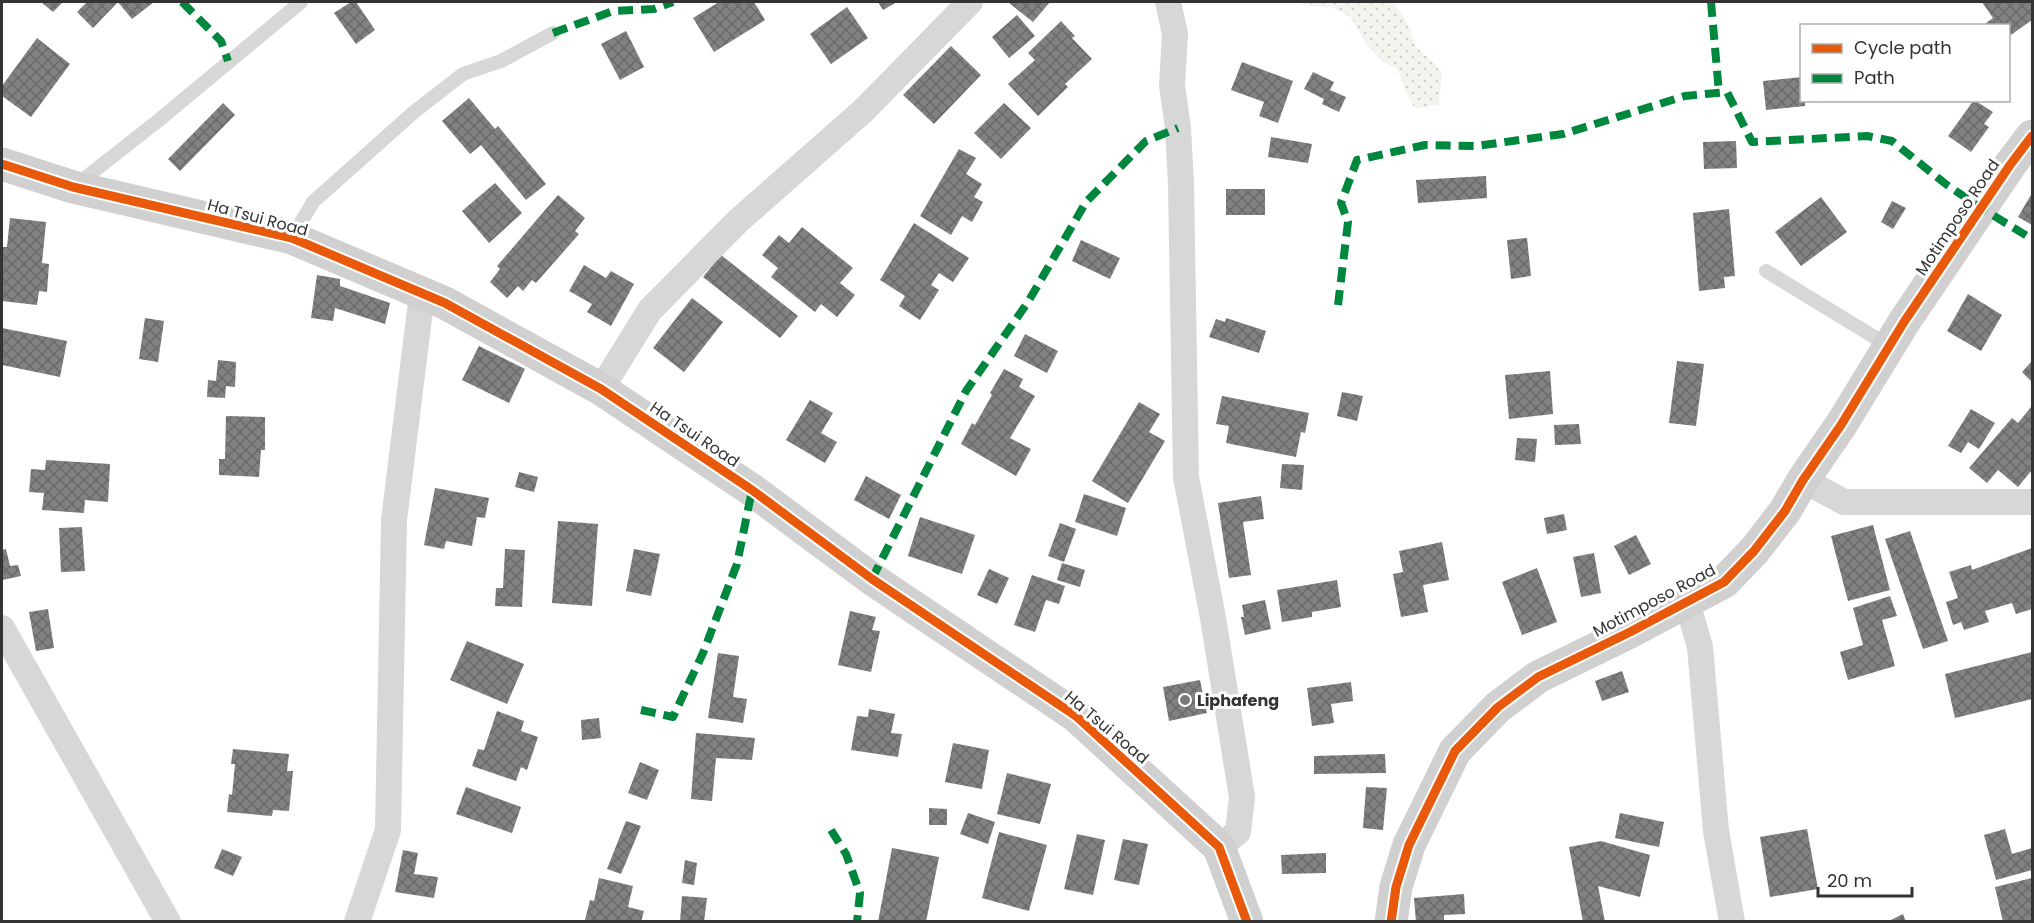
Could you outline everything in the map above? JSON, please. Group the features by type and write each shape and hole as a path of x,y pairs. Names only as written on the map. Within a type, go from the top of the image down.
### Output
{"street":[{"path":"601,389 650,310 738,221 864,110 970,2"},
{"path":"1168,2 1175,34 1172,85 1178,128 1181,184 1186,477 1214,618 1242,797 1238,832 1219,847"},
{"name":"Motimposo Road","path":"1391,921 1396,887 1409,845 1455,751 1498,707 1538,676 1724,582 1754,551 1785,511 1889,346 2032,136"},
{"name":"Ha Tsui Road","path":"2,164 73,187 292,238 445,303 601,389 753,490 872,579 1076,716 1219,847 1247,921"},
{"path":"357,921 388,830 394,520 422,294"},
{"path":"1803,480 1844,502 2032,502"},
{"path":"1688,602 1700,647 1716,831 1732,921"},
{"path":"2,628 168,921"}],"lane":[{"path":"73,187 159,120 301,2"},
{"path":"292,238 313,202 414,112 463,74 501,61 553,33"},
{"path":"1766,271 1889,346"}],"shaded area":[{"path":"1301,2 1393,2 1406,20 1416,46 1442,72 1439,104 1415,109 1397,68 1383,62 1367,45 1351,17 1331,7 1304,6"}],"building":[{"path":"41,2 63,2 53,12"},
{"path":"87,2 118,2 93,28 77,12"},
{"path":"118,2 154,2 132,19"},
{"path":"351,2 356,2 375,30 356,44 334,13"},
{"path":"719,2 754,2 765,20 714,52 693,18"},
{"path":"878,2 897,2 883,10"},
{"path":"1008,2 1050,2 1033,22"},
{"path":"1982,2 2031,2 2032,20 2010,36 2010,24 1985,24 1993,18"},
{"path":"847,7 868,38 831,64 810,34"},
{"path":"1017,15 1035,36 1009,58 992,37"},
{"path":"1061,21 1075,36 1072,38 1092,59 1065,84 1068,87 1038,116 1008,84 1035,60 1028,53"},
{"path":"626,31 644,67 620,80 601,44"},
{"path":"37,38 70,64 31,117 2,96 2,86"},
{"path":"951,46 981,75 934,124 903,95"},
{"path":"1242,62 1293,81 1278,123 1259,116 1264,102 1231,90"},
{"path":"1313,72 1334,82 1330,90 1346,97 1339,112 1322,104 1324,99 1304,89"},
{"path":"1800,77 1800,102 1805,102 1805,106 1766,110 1763,81"},
{"path":"469,98 495,129 498,126 546,184 526,200 481,145 470,154 442,121"},
{"path":"1973,102 1977,102 1993,112 1984,124 1989,127 1971,152 1948,136"},
{"path":"223,103 235,115 180,171 168,159"},
{"path":"1004,103 1031,128 1001,159 974,133"},
{"path":"1271,137 1312,144 1308,163 1268,157"},
{"path":"1736,141 1737,168 1704,169 1703,142"},
{"path":"959,149 976,158 966,174 982,184 974,197 983,202 972,222 962,216 951,235 920,216"},
{"path":"1486,176 1487,198 1418,203 1416,180"},
{"path":"495,183 522,213 489,243 462,211"},
{"path":"1226,189 1265,189 1265,215 1226,215"},
{"path":"2032,193 2032,225 2018,217"},
{"path":"558,195 585,218 575,231 579,234 536,283 532,280 523,291 518,286 507,298 490,282 500,269 497,266"},
{"path":"1821,197 1847,232 1801,266 1775,232"},
{"path":"1892,201 1906,208 1893,229 1881,222"},
{"path":"1729,209 1735,276 1724,277 1725,288 1699,291 1693,213"},
{"path":"10,218 46,222 42,263 49,264 47,292 39,291 37,305 2,301 2,247 7,247"},
{"path":"914,223 969,258 953,282 939,273 931,285 939,290 920,320 899,306 905,296 880,280"},
{"path":"802,227 853,268 840,283 855,295 837,317 821,304 815,312 771,277 778,268 762,255 779,235 789,243"},
{"path":"1527,238 1531,276 1511,279 1507,240"},
{"path":"1081,240 1120,258 1110,279 1072,261"},
{"path":"721,255 798,316 780,338 703,277"},
{"path":"584,265 606,278 611,271 634,284 611,326 587,312 592,304 569,291"},
{"path":"317,275 340,279 340,286 390,303 385,324 335,308 333,321 311,318"},
{"path":"1968,294 2002,315 1981,351 1947,331"},
{"path":"692,298 723,322 684,372 653,348"},
{"path":"145,318 164,321 158,362 139,359"},
{"path":"1226,318 1266,331 1259,353 1209,337 1216,319 1225,322"},
{"path":"2,328 67,341 60,377 2,365"},
{"path":"1025,334 1058,351 1047,373 1014,356"},
{"path":"479,346 525,369 509,403 462,380"},
{"path":"218,360 236,362 235,387 226,386 225,398 207,397 208,380 216,381"},
{"path":"1677,361 1704,364 1696,426 1669,423"},
{"path":"2032,361 2032,380 2031,381 2022,372"},
{"path":"1004,369 1023,379 1019,387 1035,396 1010,438 1031,449 1016,476 961,444 972,423 975,425"},
{"path":"1550,371 1553,414 1509,419 1505,375"},
{"path":"1342,392 1363,396 1357,421 1337,416"},
{"path":"1222,396 1309,413 1305,433 1301,432 1296,457 1226,443 1229,426 1216,424"},
{"path":"810,400 833,413 821,433 837,442 825,463 786,440"},
{"path":"1139,402 1160,414 1149,432 1165,441 1128,503 1092,481"},
{"path":"2031,407 2032,470 2018,487 1998,470 1987,483 1969,468 2012,418 2018,423"},
{"path":"1971,409 1995,423 1979,449 1968,442 1961,453 1948,446"},
{"path":"226,416 265,417 265,450 261,450 259,477 219,475 219,459 225,459"},
{"path":"1579,424 1581,444 1555,445 1554,425"},
{"path":"1517,438 1537,439 1535,462 1515,460"},
{"path":"46,460 110,464 108,502 85,500 84,513 42,510 44,493 29,492 31,469 45,470"},
{"path":"1282,464 1304,465 1302,490 1280,488"},
{"path":"519,472 538,477 534,492 515,487"},
{"path":"866,476 901,495 889,519 854,500"},
{"path":"435,488 489,498 485,518 477,517 472,546 446,541 444,549 424,545"},
{"path":"1084,494 1126,508 1117,536 1075,522"},
{"path":"1261,496 1264,519 1243,522 1251,575 1229,578 1218,503"},
{"path":"1564,514 1567,530 1547,534 1544,518"},
{"path":"920,517 975,535 962,574 908,556"},
{"path":"558,521 598,524 592,606 552,603"},
{"path":"1060,523 1076,529 1064,562 1048,556"},
{"path":"1873,525 1890,590 1848,601 1831,536"},
{"path":"82,527 85,571 61,572 59,528"},
{"path":"1910,531 1948,641 1923,649 1885,539"},
{"path":"1636,535 1651,564 1629,575 1614,546"},
{"path":"1442,542 1449,580 1423,585 1428,612 1401,617 1393,574 1403,572 1399,551"},
{"path":"2032,548 2032,609 2016,614 2012,603 1985,611 1989,622 1964,630 1961,622 1953,625 1946,602 1958,598 1949,572 1971,565 1972,570"},
{"path":"6,549 10,566 18,565 21,576 2,580 2,550"},
{"path":"505,549 525,550 522,607 495,606 496,588 503,588"},
{"path":"634,549 660,554 651,596 626,591"},
{"path":"1594,553 1601,593 1581,597 1573,557"},
{"path":"1062,563 1085,570 1080,587 1057,580"},
{"path":"1537,568 1557,622 1522,635 1502,582"},
{"path":"989,569 1009,578 997,604 977,595"},
{"path":"1032,575 1065,586 1059,604 1046,600 1035,632 1014,625"},
{"path":"1337,580 1341,607 1312,612 1312,617 1282,622 1277,590"},
{"path":"1890,596 1897,616 1882,620 1895,666 1848,680 1840,652 1863,645 1853,608"},
{"path":"1265,600 1271,629 1245,635 1241,617 1244,617 1242,605"},
{"path":"48,609 54,648 36,651 29,612"},
{"path":"850,611 876,617 872,630 880,631 871,672 838,665"},
{"path":"467,641 524,664 507,704 450,680"},
{"path":"2032,652 2032,699 1955,718 1945,674"},
{"path":"718,653 739,656 733,697 747,699 743,723 708,718"},
{"path":"1622,671 1629,692 1602,701 1595,681"},
{"name":"Liphafeng","path":"1200,680 1207,713 1169,721 1163,687"},
{"path":"1351,682 1353,701 1331,704 1334,723 1312,726 1307,688"},
{"path":"869,709 895,714 891,733 902,734 898,757 851,750 857,716 868,717"},
{"path":"497,711 524,721 521,731 538,737 527,770 521,767 516,781 472,766 478,749 484,750"},
{"path":"599,718 601,738 582,740 581,720"},
{"path":"696,733 755,738 752,760 716,758 712,801 691,799"},
{"path":"953,743 989,750 982,789 945,782"},
{"path":"233,749 289,754 287,771 293,771 289,811 273,810 272,816 227,812 229,794 232,795 235,764 231,764"},
{"path":"1385,754 1386,773 1314,774 1314,756"},
{"path":"640,762 659,770 647,800 628,793"},
{"path":"1007,773 1051,784 1040,824 997,814"},
{"path":"466,787 521,807 512,833 456,814"},
{"path":"1366,787 1387,788 1383,830 1363,828"},
{"path":"929,808 947,809 947,825 929,825"},
{"path":"968,813 995,822 988,844 960,834"},
{"path":"1620,813 1664,822 1659,847 1615,838"},
{"path":"626,821 641,826 621,874 607,869"},
{"path":"1807,829 1818,889 1770,897 1760,837"},
{"path":"2005,829 2012,854 2032,848 2032,870 1996,880 1984,835"},
{"path":"999,832 1047,845 1029,911 982,898"},
{"path":"1077,834 1105,840 1093,895 1064,889"},
{"path":"1123,839 1148,844 1139,885 1114,880"},
{"path":"1601,841 1650,855 1640,897 1598,886 1605,922 1583,922 1569,847"},
{"path":"892,848 939,857 926,922 878,922"},
{"path":"222,849 242,857 233,876 214,868"},
{"path":"403,850 418,853 414,874 438,877 434,898 395,892"},
{"path":"1326,853 1326,873 1282,874 1281,855"},
{"path":"685,860 697,863 694,885 682,883"},
{"path":"599,878 633,886 628,907 644,911 641,922 585,920 590,900 594,901"},
{"path":"2032,878 2032,922 2003,922 1995,887"},
{"path":"1464,894 1465,914 1444,915 1444,922 1416,922 1414,898"},
{"path":"682,896 707,898 704,922 680,922"},
{"path":"1903,914 1906,922 1887,922"}],"marked path":[{"path":"182,2 221,41 228,61"},
{"path":"553,33 613,11 654,9 673,2"},
{"path":"1711,2 1719,93"},
{"path":"1338,305 1348,222 1341,203 1357,160 1425,145 1476,146 1563,134 1685,96 1727,92 1752,142 1867,136 1892,141 1947,185 2032,239"},
{"path":"872,579 966,391 1028,302 1086,202 1146,141 1178,128"},
{"path":"641,710 673,717 703,653 737,564 752,490"},
{"path":"831,830 846,854 860,893 857,922"}],"cycle path":[{"path":"1391,922 1396,887 1409,845 1455,751 1498,707 1538,677 1724,582 1754,551 1785,511 1904,322 2032,136"},
{"path":"2,164 73,187 292,238 445,303 601,389 752,490 872,579 1076,716 1219,847 1247,922"}],"place":[{"name":"Liphafeng","path":"1185,700"}]}
